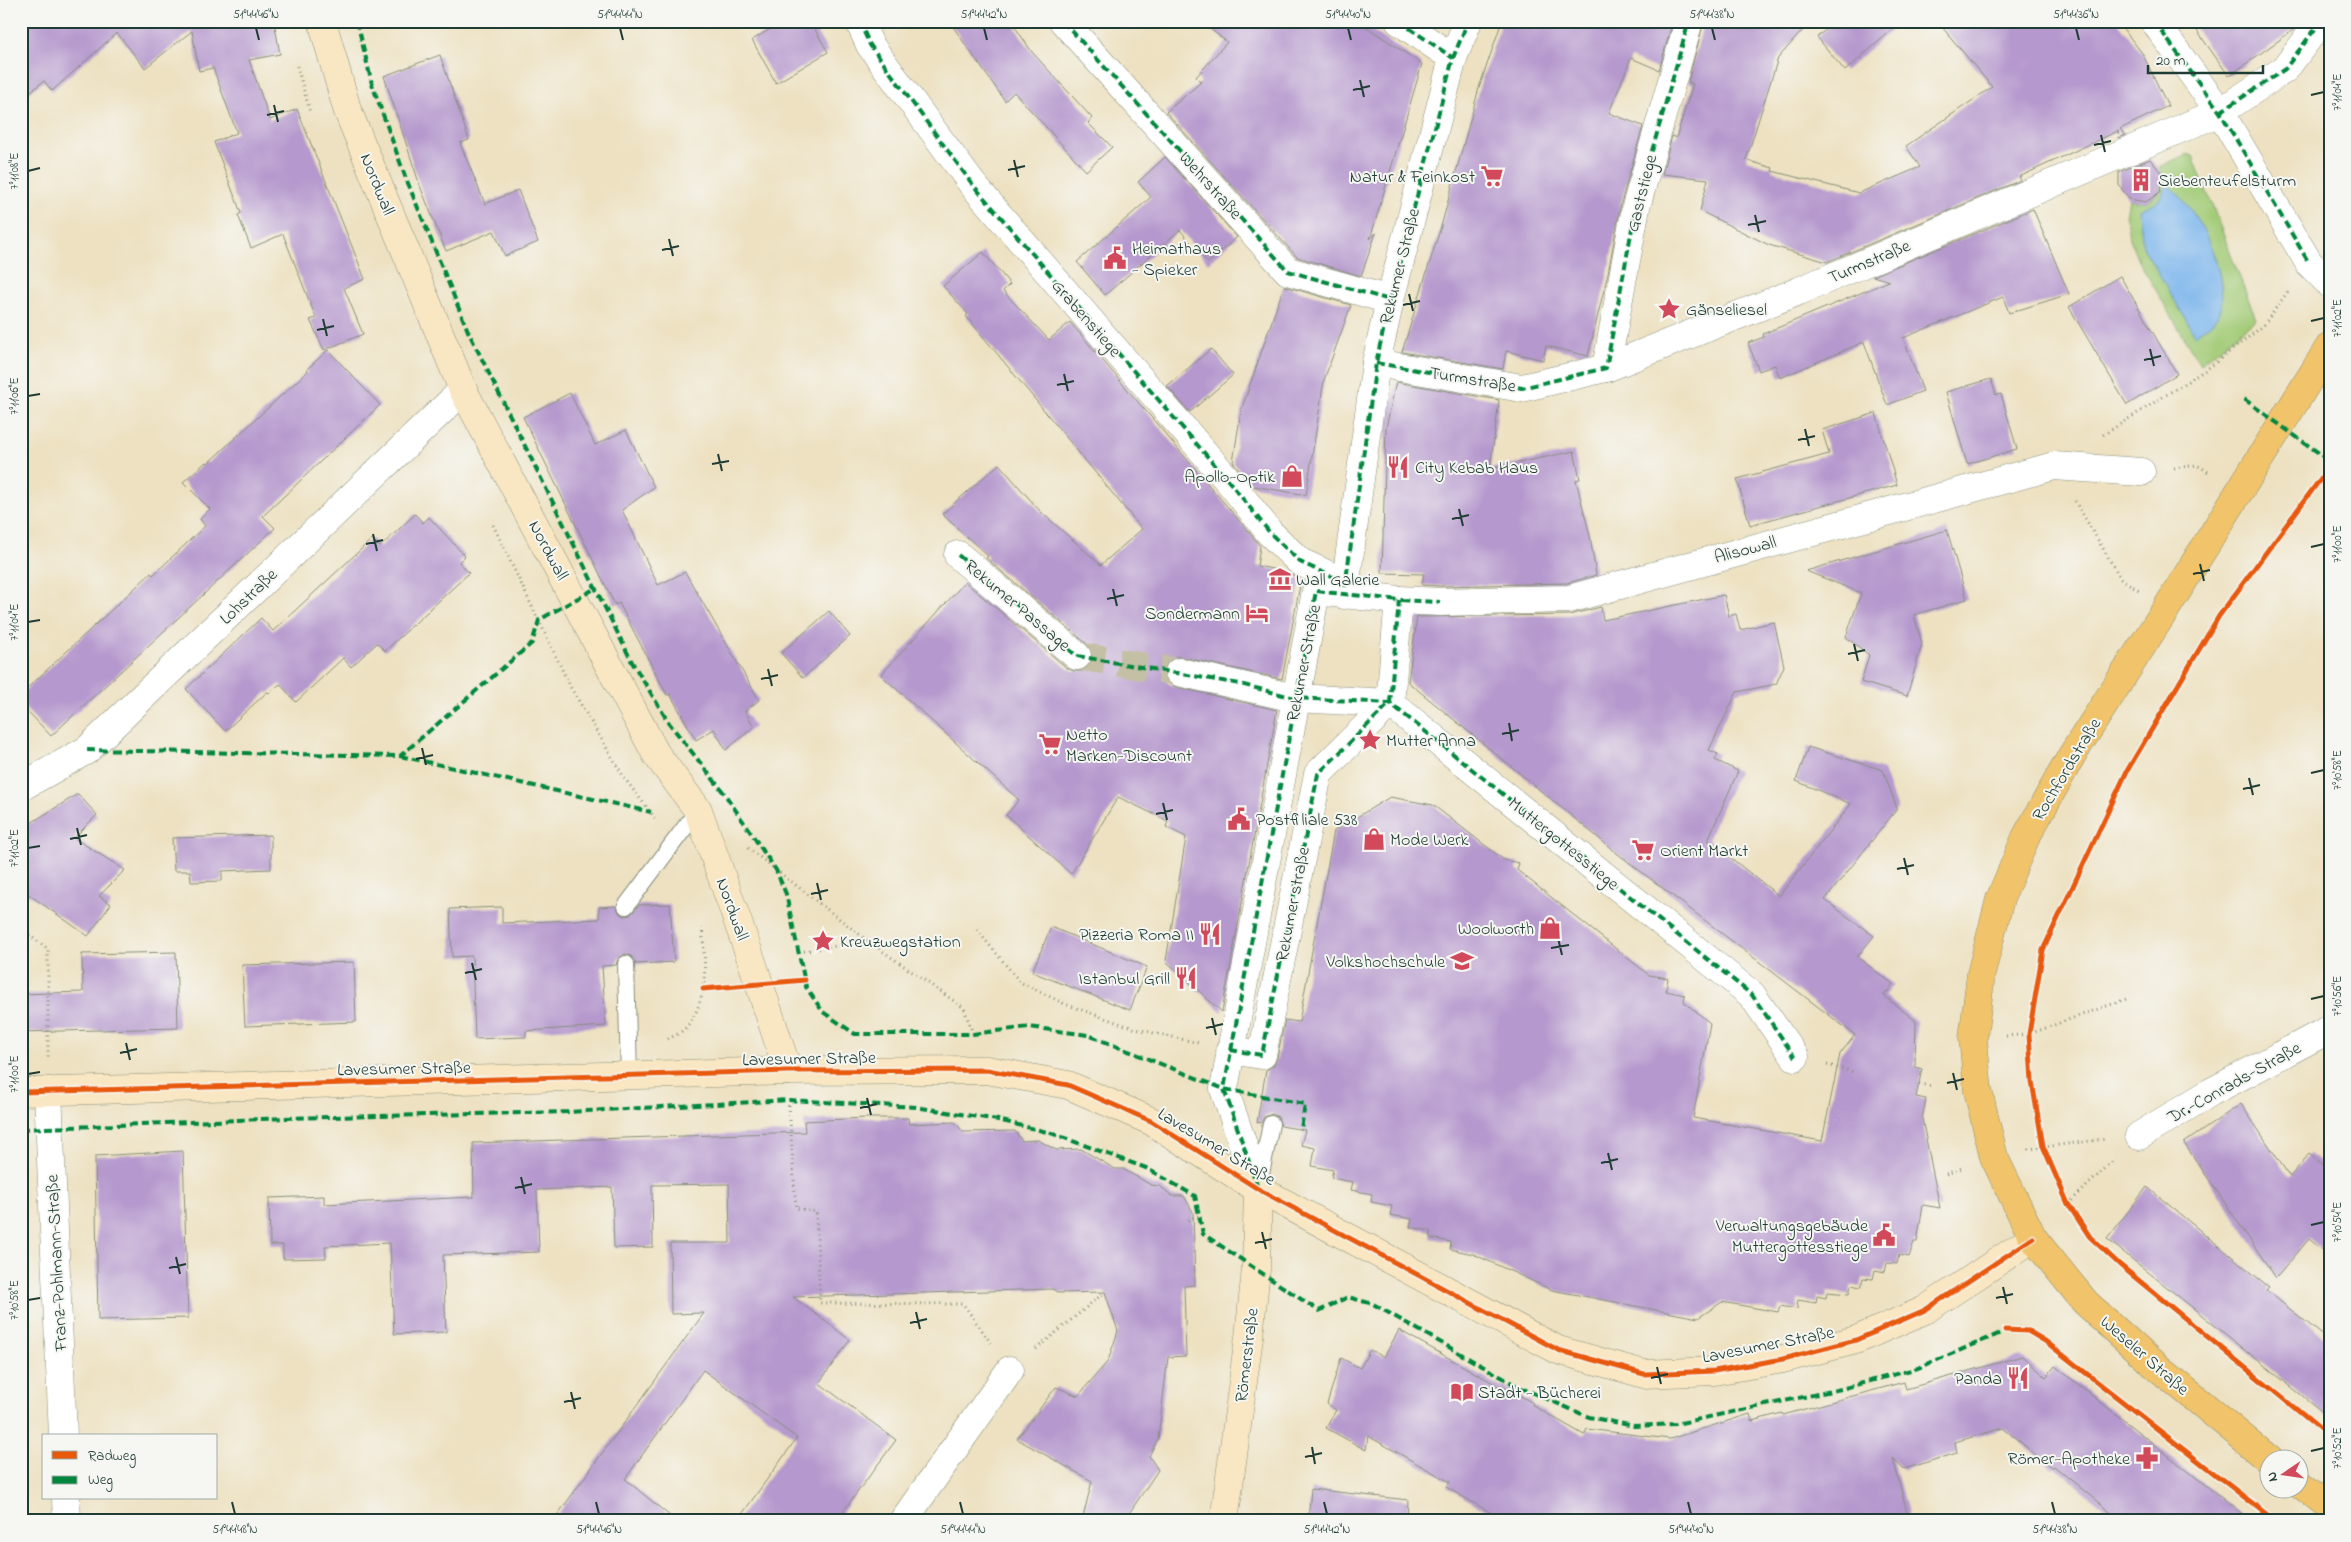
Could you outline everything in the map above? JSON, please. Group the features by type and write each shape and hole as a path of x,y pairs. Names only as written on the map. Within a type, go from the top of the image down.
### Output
{"main road":[{"name":"Rochfordstraße","path":"2033,1238 1994,1156 1978,1091 1973,1038 1982,974 2000,898 2026,837 2072,754 2166,609 2330,346"},
{"name":"Weseler Straße","path":"2033,1238 2084,1302 2150,1361 2258,1450"},
{"path":"2308,1490 2330,1507"}],"street":[{"name":"Nordwall","path":"322,21 347,109 463,390 656,754 698,810 752,959 788,1071"},
{"name":"Grabenstiege","path":"859,21 870,45 973,185 1232,485 1270,533 1300,562 1345,589"},
{"name":"Wehrstraße","path":"1063,21 1288,271 1390,300"},
{"path":"1399,21 1454,58"},
{"name":"Rekumer Straße","path":"1258,1188 1224,1089 1230,1050 1316,592 1345,589 1376,363 1390,300 1454,58 1468,21"},
{"name":"Gaststiege","path":"1606,368 1636,207 1688,21"},
{"path":"2154,21 2220,112 2309,263 2330,284"},
{"name":"Turmstraße","path":"1376,363 1522,388 1606,368 1799,291 2220,112 2285,68 2321,21"},
{"name":"Lohstraße","path":"21,787 87,750 463,390"},
{"name":"Alisowall","path":"1345,589 1399,600 1440,602 1569,599 2054,466 2141,472"},
{"name":"Rekumer Passage","path":"958,555 1077,656"},
{"path":"1179,672 1295,698 1390,703 1399,600"},
{"name":"Rekumer straße","path":"1230,1050 1262,1055 1318,774 1390,703"},
{"name":"Muttergottesstiege","path":"1390,703 1752,995 1795,1057"},
{"name":"Dr.-Conrads-Straße","path":"2139,1136 2210,1092 2330,1029"},
{"name":"Lavesumer Straße","path":"21,1092 788,1071 987,1070 1068,1085 1143,1117 1258,1188 1558,1350 1644,1374 1714,1371 1783,1359 1856,1340 1925,1310 2033,1238"},
{"name":"Franz-Pohlmann-Straße","path":"48,1090 64,1434"},
{"name":"Römerstraße","path":"1224,1521 1249,1337 1256,1269 1258,1188"},
{"path":"903,1521 1010,1370"},
{"path":"66,1500 67,1521"}],"lane":[{"path":"626,906 698,810"},
{"path":"626,964 629,1076"},
{"path":"1258,1188 1271,1124"}],"path":[{"path":"294,57 311,113"},
{"path":"2102,435 2207,369 2264,326 2309,263"},
{"path":"2141,472 2197,465 2239,493"},
{"path":"2054,466 2122,579 2166,609"},
{"path":"491,521 571,688 625,779 673,842"},
{"path":"745,846 868,941 964,1008 987,1070"},
{"path":"628,1047 662,1042 687,1028 700,1003 706,972 702,926"},
{"path":"21,929 48,949 48,1090"},
{"path":"977,930 1020,982 1064,1004 1136,1029 1230,1050"},
{"path":"799,952 868,941"},
{"path":"1973,1038 2029,1034 2129,998"},
{"path":"788,1071 796,1208 816,1212 820,1303 963,1304 1010,1370 1105,1292"},
{"path":"1919,1084 1933,1086"},
{"path":"1946,1174 1994,1156 2043,1146 2139,1136"},
{"path":"2068,1204 2139,1136"},
{"path":"1188,1220 1200,1214"}],"green space":[{"path":"2187,154 2193,156 2256,319 2200,364 2138,260 2129,237 2126,217 2129,199 2146,202 2160,192 2163,175 2159,167"}],"water":[{"path":"2167,185 2190,208 2201,226 2217,266 2221,286 2221,304 2216,318 2195,335 2143,247 2139,209 2157,201"}],"building":[{"path":"21,21 274,21 280,54 249,60 270,120 297,109 365,279 344,288 363,334 324,350 310,320 316,318 283,234 251,248 238,215 241,213 214,142 237,133 213,68 199,71 192,31 145,68 117,33 52,91 44,81 21,99"},
{"path":"784,21 810,21 828,52 776,83 752,40"},
{"path":"949,21 1011,21 1032,52 1092,118 1088,123 1112,147 1086,171 1014,92 1005,101"},
{"path":"1200,21 1358,21 1422,64 1370,239 1376,233 1361,276 1297,257 1166,112 1201,82 1196,77 1227,42"},
{"path":"1502,21 1673,21 1659,70 1631,58 1609,113 1643,126 1621,203 1608,273 1588,356 1546,346 1543,360 1506,351 1503,369 1402,352 1442,223 1479,88"},
{"path":"1704,21 1811,21 1778,58 1746,160 1773,168 1772,171 1859,193 1920,167 1906,146 1992,87 1937,21 2117,21 2142,53 2168,106 2120,129 2126,135 2119,138 2118,131 2019,177 2021,180 1827,262 1769,245 1700,211 1708,179 1662,174 1672,136 1676,138 1693,84 1688,82"},
{"path":"1836,21 1902,21 1845,71 1817,37"},
{"path":"2190,21 2301,21 2296,28 2229,76"},
{"path":"440,55 469,140 460,143 485,204 518,190 538,242 505,256 494,231 446,251 420,186 384,76"},
{"path":"1165,157 1237,237 1208,263 1180,230 1105,295 1077,262 1151,197 1138,182"},
{"name":"Siebenteufelsturm","path":"2150,159 2163,175 2160,192 2146,202 2129,199 2119,185 2119,172"},
{"path":"2033,209 2069,294 2009,313 2003,297 1903,338 1923,391 1887,405 1864,342 1780,378 1775,365 1759,371 1748,343 1764,337 1763,334 1889,281 1873,276"},
{"path":"983,252 1010,284 1003,291 1049,340 1070,322 1254,538 1260,546 1257,566 1288,572 1301,580 1282,679 1182,657 1175,657 1168,661 1164,669 1164,677 1168,683 1176,687 1277,710 1222,1012 1166,961 1186,837 1166,827 1168,821 1118,797 1071,874 1006,815 1019,800 881,675 965,582 1067,668 1074,671 1082,671 1089,666 1092,651 1087,644 986,558 988,556 942,514 999,464 1040,511 1101,565 1142,529 966,316 968,314 943,286"},
{"path":"2120,276 2177,374 2127,405 2069,307"},
{"path":"1284,286 1351,305 1324,380 1306,495 1253,486 1233,462 1241,411"},
{"path":"1211,349 1233,375 1190,412 1167,386"},
{"path":"328,350 380,405 263,516 275,528 51,736 21,704 21,694 151,573 153,575 205,526 200,519 210,509 183,482 206,462 208,463 308,371 307,369"},
{"path":"1991,379 1996,395 2001,394 2017,449 1967,464 1946,392"},
{"path":"1396,382 1499,400 1490,469 1574,451 1580,479 1576,480 1590,536 1596,575 1567,583 1440,586 1422,585 1424,574 1382,573 1386,428"},
{"path":"570,393 595,445 626,430 654,487 622,510 658,585 685,572 759,700 745,711 754,727 726,750 714,729 696,740 670,694 667,695 619,603 615,605 523,417"},
{"path":"1876,413 1897,485 1750,525 1737,479 1829,454 1822,430"},
{"path":"415,514 423,523 429,517 465,556 459,562 469,573 385,651 377,643 351,667 343,658 296,702 280,684 269,693 267,692 225,731 186,689 261,618 273,631 372,539 380,547"},
{"path":"1947,530 1967,599 1914,615 1922,644 1907,696 1861,682 1869,655 1846,637 1861,593 1806,571"},
{"path":"1724,595 1729,616 1736,614 1740,630 1774,622 1784,666 1776,684 1737,692 1709,750 1718,754 1715,760 1738,771 1708,840 1779,896 1851,804 1796,781 1808,747 1883,770 1897,809 1825,900 1874,936 1857,957 1893,984 1884,996 1916,1021 1915,1067 1922,1069 1916,1097 1926,1099 1922,1119 1940,1208 1923,1205 1917,1242 1914,1242 1909,1257 1899,1255 1897,1264 1887,1263 1885,1272 1875,1270 1873,1279 1863,1278 1861,1287 1851,1285 1849,1294 1827,1292 1826,1298 1817,1296 1816,1303 1798,1300 1797,1309 1780,1306 1778,1312 1722,1302 1698,1318 1552,1290 1473,1254 1450,1249 1451,1242 1430,1238 1431,1231 1410,1227 1412,1219 1390,1215 1392,1206 1371,1202 1372,1194 1351,1190 1353,1182 1331,1178 1333,1170 1312,1166 1315,1148 1301,1145 1305,1130 1281,1126 1278,1117 1272,1114 1264,1117 1261,1123 1257,1122 1266,1070 1274,1065 1277,1058 1285,1020 1299,1022 1334,831 1390,797 1433,805 1504,860 1519,863 1517,870 1649,975 1668,978 1666,991 1685,995 1684,1002 1710,1023 1693,1118 1822,1141 1840,1054 1855,1035 1618,854 1408,682 1417,617 1569,615 1601,607 1603,620"},
{"path":"829,611 850,636 803,678 781,653"},
{"path":"78,794 97,815 74,838 125,870 99,896 111,904 88,936 21,889 21,829"},
{"path":"271,835 271,869 222,871 222,881 191,882 190,871 174,871 172,838"},
{"path":"670,904 674,962 636,964 631,956 625,954 618,959 616,965 602,966 606,1026 526,1031 526,1037 475,1039 472,956 452,957 450,909 502,907 502,923 599,919 599,907 616,906 620,914 625,916 630,915 639,905"},
{"path":"1051,927 1147,967 1130,1010 1032,972"},
{"path":"176,952 178,1028 21,1032 21,994 83,992 82,954"},
{"path":"354,962 356,1022 245,1026 242,965"},
{"path":"2241,1104 2290,1177 2309,1154 2330,1171 2330,1256 2309,1239 2276,1278 2184,1143"},
{"path":"908,1118 909,1124 955,1122 963,1132 1015,1131 1022,1141 1038,1140 1056,1150 1081,1149 1115,1169 1123,1169 1151,1185 1160,1186 1172,1196 1184,1196 1193,1212 1195,1285 1184,1286 1186,1356 1168,1357 1158,1439 1149,1456 1158,1470 1124,1521 1082,1521 1092,1481 1017,1439 1056,1387 1078,1396 1108,1361 1118,1331 1105,1292 1058,1293 1053,1289 793,1297 850,1340 819,1383 896,1440 836,1521 737,1521 797,1438 703,1370 625,1479 676,1521 553,1521 704,1313 671,1314 670,1243 730,1243 729,1184 652,1185 653,1247 614,1248 612,1187 537,1190 539,1252 443,1255 446,1332 394,1334 390,1243 325,1246 326,1258 283,1259 283,1245 270,1245 269,1198 324,1196 324,1204 474,1197 473,1143 805,1132 804,1121"},
{"path":"183,1151 188,1318 98,1320 95,1156"},
{"path":"2147,1187 2269,1287 2266,1290 2330,1341 2330,1418 2107,1239"},
{"path":"1399,1330 1502,1388 1503,1386 1533,1403 1532,1405 1584,1435 1587,1429 1670,1439 1750,1414 1752,1421 1782,1413 1783,1415 1904,1382 1906,1389 2022,1356 2046,1377 2055,1366 2251,1521 2121,1521 2054,1466 2052,1468 2003,1428 1955,1442 1957,1453 1904,1469 1893,1458 1909,1521 1505,1521 1446,1487 1450,1482 1368,1436 1366,1450 1326,1428 1336,1410 1327,1404 1341,1358 1360,1368 1370,1350 1384,1357"},
{"path":"1311,1489 1408,1500 1407,1521 1308,1521"}],"tunnel":[{"path":"1077,656 1179,672"}],"marked path":[{"path":"357,21 372,84 405,176 468,331 632,662 669,723 724,793 776,870 786,894 806,987 823,1012 855,1034 973,1034 1029,1027 1088,1035 1224,1089 1305,1104 1301,1129"},
{"path":"859,21 870,45 973,185 1232,485 1270,533 1300,562 1346,583"},
{"path":"1063,21 1288,271 1390,300"},
{"path":"1399,21 1453,58"},
{"path":"1345,587 1376,363 1390,300 1453,58 1468,21"},
{"path":"1376,363 1522,388 1606,368 1636,207 1689,21"},
{"path":"2154,21 2220,112 2309,263"},
{"path":"2220,112 2285,69 2321,21"},
{"path":"2244,399 2330,461"},
{"path":"958,555 1077,656 1240,684 1295,698 1390,703 1752,995 1795,1057"},
{"path":"87,750 400,756 532,643 539,620 596,588"},
{"path":"1258,1188 1224,1089 1316,591 1399,600 1440,602"},
{"path":"1230,1050 1262,1055 1318,774 1390,703 1399,600"},
{"path":"400,756 651,812"},
{"path":"21,1129 284,1118 568,1112 789,1100 916,1107 998,1120 1051,1133 1146,1168 1195,1196 1203,1234 1319,1311 1348,1297 1373,1304 1519,1387 1589,1417 1634,1426 1676,1424 1841,1389 1918,1368 2008,1330"}],"cycle path":[{"path":"2330,466 2219,616 2127,771 2043,950 2029,1034 2032,1082 2043,1146 2068,1204 2090,1237 2120,1265 2330,1437"},
{"path":"703,989 805,980"},
{"path":"21,1092 788,1071 987,1070 1068,1085 1151,1121 1258,1189 1558,1350 1644,1374 1714,1371 1783,1359 1856,1340 1925,1310 2033,1238"},
{"path":"2005,1330 2028,1331 2045,1341 2275,1521"}],"place":[{"name":"Natur & Feinkost","path":"1492,176"},
{"name":"Siebenteufelsturm","path":"2141,180"},
{"name":"Heimathaus - Spieker","path":"1115,258"},
{"name":"Gänseliesel","path":"1669,309"},
{"name":"City Kebab Haus","path":"1398,467"},
{"name":"Apollo-Optik","path":"1292,476"},
{"name":"Wall Galerie","path":"1280,579"},
{"name":"Sondermann","path":"1257,613"},
{"name":"Mutter Anna","path":"1370,740"},
{"name":"Netto Marken-Discount","path":"1050,744"},
{"name":"Postfiliale 538","path":"1239,819"},
{"name":"Mode Werk","path":"1374,839"},
{"name":"Orient Markt","path":"1643,850"},
{"name":"Woolworth","path":"1550,928"},
{"name":"Pizzeria Roma II","path":"1210,934"},
{"name":"Kreuzwegstation","path":"823,941"},
{"name":"Volkshochschule","path":"1462,961"},
{"name":"Istanbul Grill","path":"1186,978"},
{"name":"Verwaltungsgebäude Muttergottesstiege","path":"1884,1235"},
{"name":"Panda","path":"2018,1378"},
{"name":"Stadt - Bücherei","path":"1462,1392"},
{"name":"Römer-Apotheke","path":"2147,1458"}]}
